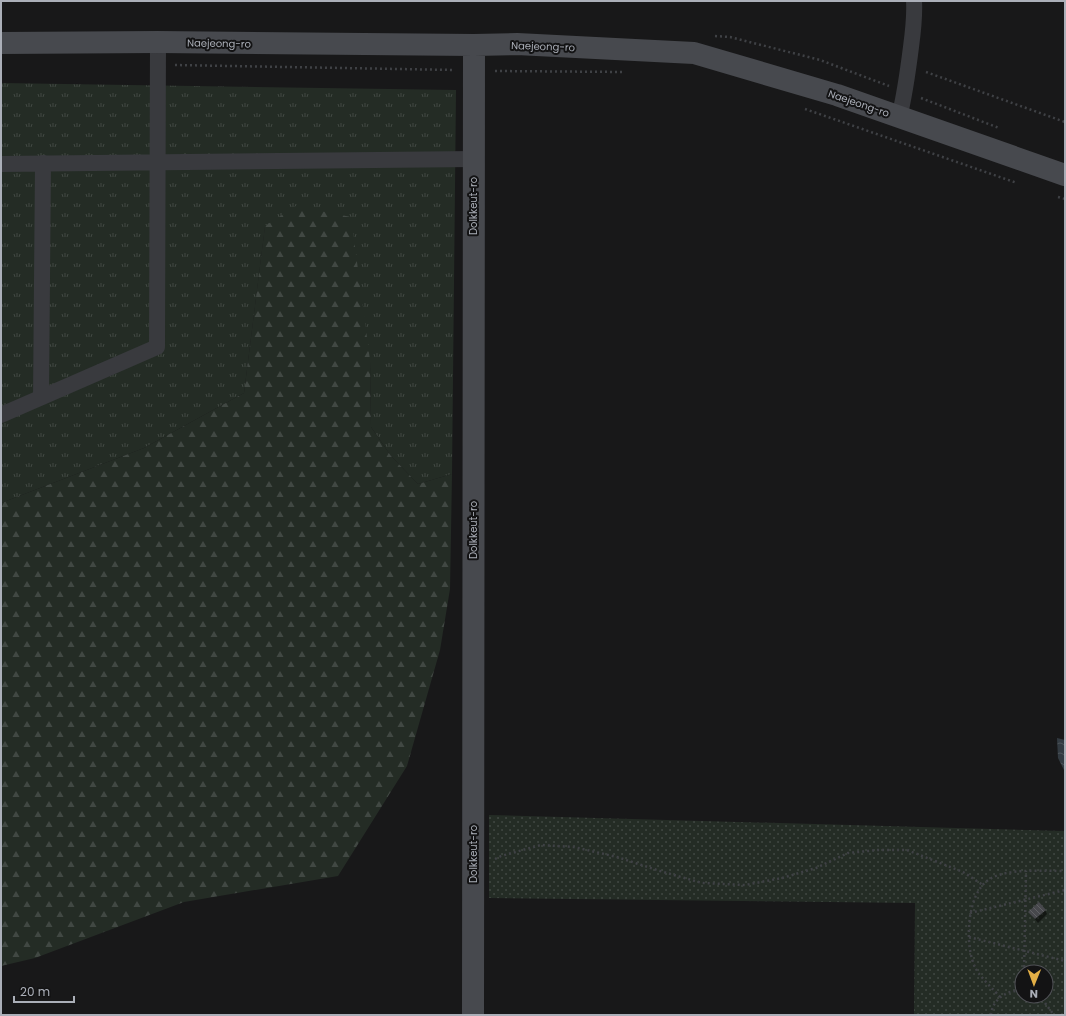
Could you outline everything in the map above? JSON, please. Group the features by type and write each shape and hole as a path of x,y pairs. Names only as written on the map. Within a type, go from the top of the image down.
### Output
{"street":[{"path":"899,118 909,66 915,15 914,1"},
{"path":"1,415 157,347 158,42"},
{"name":"Naejeong-ro","path":"1,43 158,42 474,45 517,44 694,52 837,95 1065,175"},
{"name":"Dolkkeut-ro","path":"473,1015 474,45"},
{"path":"1,164 474,159"},
{"path":"41,397 43,163"}],"path":[{"path":"158,65 630,72"},
{"path":"909,66 1065,122"},
{"path":"804,109 1020,184"},
{"path":"1058,196 1065,199"},
{"path":"473,872 501,856 541,845 574,847 617,857 702,883 745,885 782,878 816,868 848,853 878,850 907,850 963,872 983,885"},
{"path":"1000,997 976,970 969,944 970,912 978,891 989,879 1003,874 1026,871 1065,871"},
{"path":"1024,964 1026,871"},
{"path":"970,912 1065,890"},
{"path":"969,937 1065,961"},
{"path":"991,1015 996,1001 1000,997 1014,991"},
{"path":"1046,1004 1054,1015"}],"green space":[{"path":"1,83 456,90 452,474 418,484 391,456 371,427 370,360 265,227 244,393 144,448 1,503"},
{"path":"296,206 351,217 370,360 371,427 391,456 418,484 452,474 450,589 440,650 407,766 338,876 184,902 35,958 1,966 1,503 144,448 244,393 265,226"},
{"path":"489,815 1065,831 1065,1015 914,1015 915,903 489,898"}],"water":[{"path":"1057,738 1065,740 1065,772 1058,758"}],"building":[{"path":"1039,902 1046,910 1035,919 1028,912"}]}
